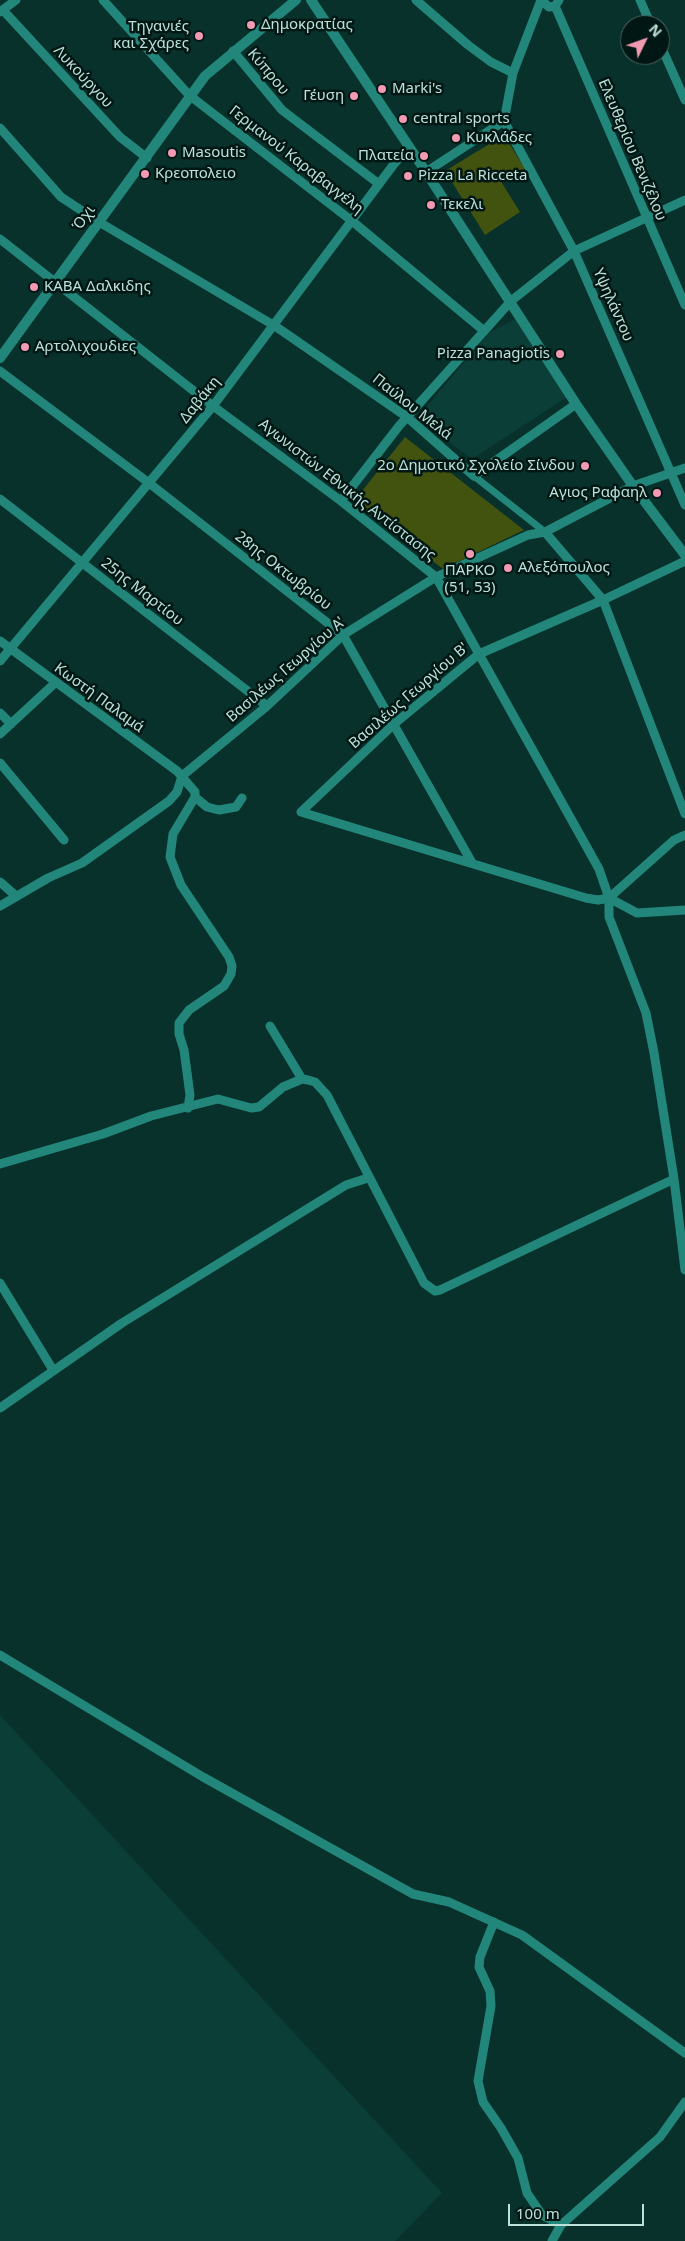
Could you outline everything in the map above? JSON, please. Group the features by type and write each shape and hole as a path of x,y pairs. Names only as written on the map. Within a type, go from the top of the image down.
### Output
{"street":[{"path":"1,11 16,0"},
{"name":"Γερμανού Καραβαγγέλη","path":"103,0 189,95 352,221 483,330"},
{"path":"189,95 205,76 233,51 296,0"},
{"path":"311,0 511,301 576,404 632,486 685,555"},
{"path":"416,0 476,51 491,62 513,73"},
{"path":"426,172 504,122 513,73 541,0 547,6 557,3"},
{"path":"640,0 647,15"},
{"name":"Ελευθερίου Βενιζέλου","path":"557,3 685,305"},
{"name":"Λυκούργου","path":"1,11 120,137 147,158"},
{"name":"Κύπρου","path":"233,51 282,110 378,184"},
{"path":"669,65 685,100"},
{"name":"Όχι","path":"0,358 147,158 189,95"},
{"name":"Υψηλάντου","path":"504,122 574,251 685,505"},
{"name":"Παύλου Μελά","path":"0,128 61,197 99,222 275,326 407,417 474,476 545,532 603,600 685,814"},
{"name":"Δαβάκη","path":"0,661 213,406 275,326 378,184 409,147"},
{"path":"342,500 407,417 511,301 574,251 685,200"},
{"name":"Αγωνιστών Εθνικής Αντίστασης","path":"0,239 213,406 342,500 436,577 599,869 609,898 609,917 646,1013 674,1179 685,1270"},
{"name":"28ης Οκτωβρίου","path":"0,371 149,483 343,635 470,861"},
{"path":"474,476 576,404"},
{"name":"Βασιλέως Γεωργίου Α'","path":"182,776 267,706 343,635 436,577 528,535 545,532 632,486 672,474 685,468"},
{"name":"25ης Μαρτίου","path":"0,499 267,706"},
{"name":"Βασιλέως Γεωργίου Β'","path":"470,861 301,812 394,724 479,654 603,600 685,561"},
{"name":"Κωστή Παλαμά","path":"0,640 182,776"},
{"path":"0,734 56,683"},
{"path":"0,713 11,724"},
{"path":"0,763 64,840"},
{"path":"182,776 194,792 195,798 173,834 170,857 180,885 229,957 232,966 231,974 224,986 189,1010 179,1023 179,1034 184,1050 190,1095 188,1108"},
{"path":"0,906 48,878 82,863 169,801 177,792 182,776"},
{"path":"195,798 207,807 219,810 236,807 242,798"},
{"path":"470,861 586,898 598,900 609,898 674,840 685,835"},
{"path":"0,882 16,896"},
{"path":"609,898 637,913 685,910"},
{"path":"270,1026 302,1079"},
{"path":"0,1164 111,1132 151,1116 218,1099 250,1108 259,1107 283,1087 302,1079 316,1082 322,1087 424,1283 434,1291 449,1286 674,1179"},
{"path":"0,1408 122,1323 346,1185 368,1178"},
{"path":"0,1282 53,1370"},
{"path":"0,1654 204,1777 413,1894 449,1902 522,1935 685,2053"},
{"path":"494,1922 480,1957 480,1967 490,1991 491,2006 478,2081 483,2102 518,2158 527,2193 542,2215 561,2225"},
{"path":"552,2241 561,2225 660,2138 685,2102"}],"shaded area":[{"path":"515,319 567,397 472,459 417,418 489,333"},
{"path":"0,1715 442,2193 395,2241 0,2241"}],"green space":[{"path":"504,135 525,169 502,183 520,212 485,235 445,171"},
{"path":"405,437 524,530 443,569 354,501"}],"place":[{"name":"Δημοκρατίας","path":"251,25"},
{"name":"Τηγανιές και Σχάρες","path":"199,36"},
{"name":"Marki's","path":"382,89"},
{"name":"Γέυση","path":"354,96"},
{"name":"central sports","path":"403,119"},
{"name":"Κυκλάδες","path":"456,138"},
{"name":"Masoutis","path":"172,153"},
{"name":"Πλατεία","path":"424,156"},
{"name":"Κρεοπολειο","path":"145,174"},
{"name":"Pizza La Ricceta","path":"408,176"},
{"name":"Τεκελι","path":"431,205"},
{"name":"ΚΑΒΑ Δαλκιδης","path":"34,287"},
{"name":"Αρτολιχουδιες","path":"25,347"},
{"name":"Pizza Panagiotis","path":"560,354"},
{"name":"2o Δημοτικό Σχολείο Σίνδου","path":"585,466"},
{"name":"Αγιος Ραφαηλ","path":"657,493"},
{"name":"ΠΑΡΚΟ (51, 53)","path":"470,554"},
{"name":"Αλεξόπουλος","path":"508,568"}]}
